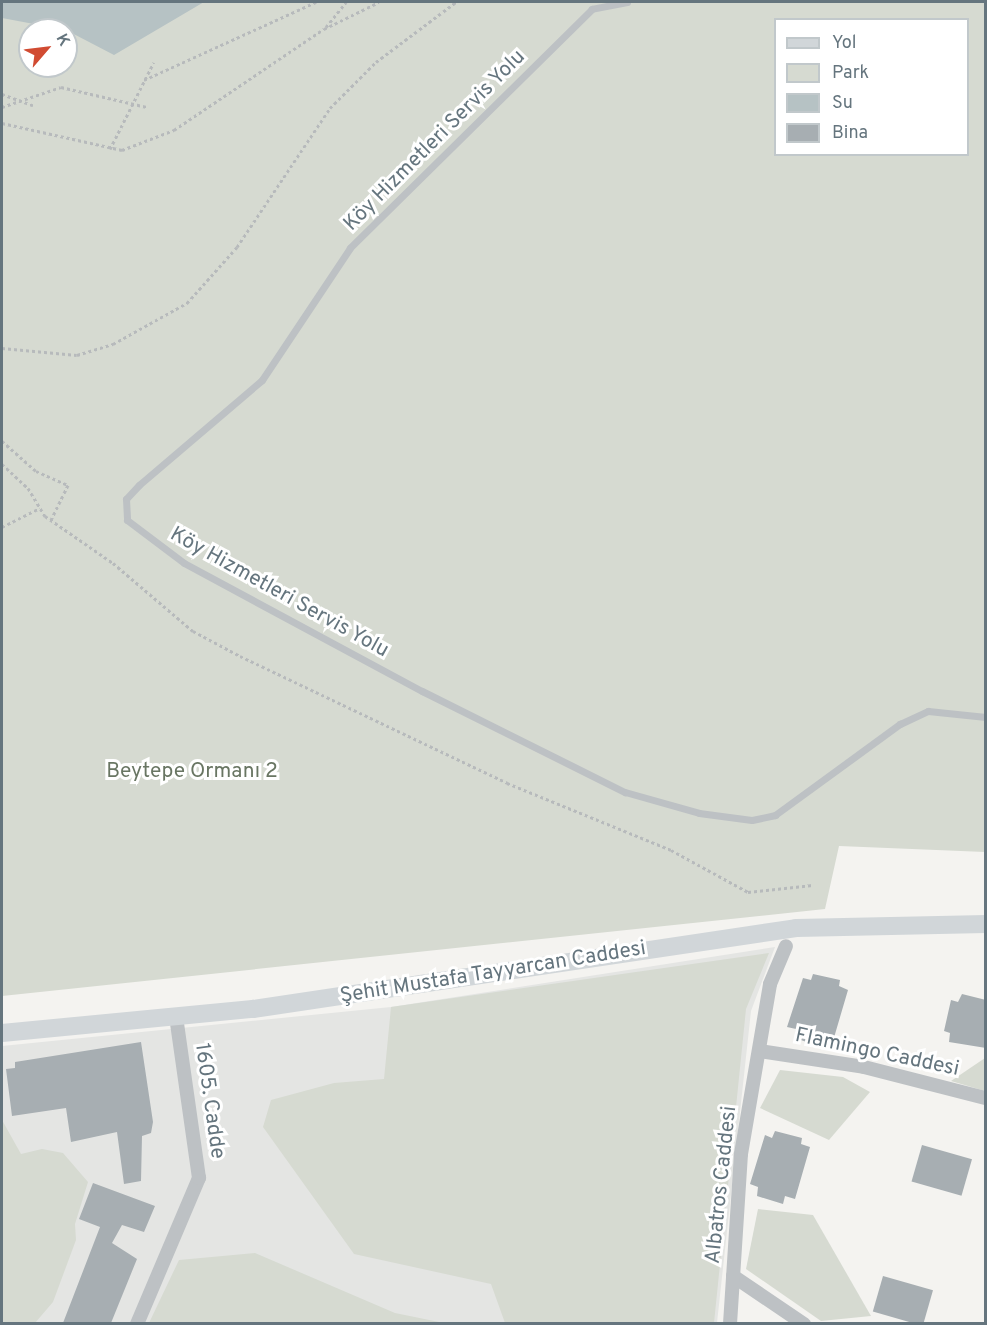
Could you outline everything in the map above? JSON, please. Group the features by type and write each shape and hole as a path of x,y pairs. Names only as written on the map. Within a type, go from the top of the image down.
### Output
{"main road":[{"name":"Şehit Mustafa Tayyarcan Caddesi","path":"2,1033 176,1016 796,928 986,924"}],"street":[{"name":"Albatros Caddesi","path":"730,1323 741,1154 770,984 786,946"},
{"name":"1605. Cadde","path":"137,1323 199,1178 176,1016"},
{"name":"Flamingo Caddesi","path":"760,1051 864,1067 986,1098"},
{"path":"733,1276 804,1323"}],"lane":[{"name":"Köy Hizmetleri Servis Yolu","path":"627,2 592,9 350,248 262,380 139,485 126,499 127,520 184,563 422,691 625,792 699,813 752,820 775,814 900,724 928,711 986,717"}],"path":[{"path":"144,80 316,2"},
{"path":"324,28 346,2"},
{"path":"2,123 122,150 174,130 324,28 380,2"},
{"path":"2,348 77,355 113,344 187,303 237,247 330,108 376,62 456,2"},
{"path":"110,149 154,62"},
{"path":"2,107 61,87 133,101 147,107"},
{"path":"2,94 33,105"},
{"path":"2,441 36,471 68,485 51,520"},
{"path":"2,464 51,520 113,563 193,631 507,783 671,850 748,892 813,885"},
{"path":"2,527 40,508"}],"shaded area":[{"path":"775,947 751,1011 717,1323 2,1324 2,1046 391,1007"}],"green space":[{"name":"Beytepe Ormanı 2","path":"2,2 985,2 985,852 839,846 825,909 2,996"},
{"path":"769,953 746,1009 714,1323 505,1323 491,1284 354,1254 263,1127 271,1100 334,1083 384,1079 391,1007"},
{"path":"985,1058 985,1091 951,1081"},
{"path":"780,1070 843,1077 870,1092 829,1140 760,1108"},
{"path":"2,1120 21,1154 42,1149 63,1153 88,1182 75,1224 76,1240 53,1302 35,1323 2,1323"},
{"path":"758,1209 813,1215 871,1316 821,1321 746,1269"},
{"path":"255,1253 395,1313 444,1323 149,1323 179,1260"}],"water":[{"path":"2,2 204,2 114,55 78,36 78,18 18,18 18,21 2,18"}],"building":[{"path":"813,974 840,980 839,986 848,990 833,1041 823,1039 821,1047 795,1038 796,1029 787,1027 803,978 811,980"},
{"path":"962,994 986,1000 986,1048 949,1042 950,1033 944,1031 951,1000 958,1002"},
{"path":"141,1042 153,1122 151,1133 142,1136 141,1181 124,1184 117,1132 71,1142 66,1108 12,1116 6,1069 15,1068 15,1062"},
{"path":"775,1131 802,1138 801,1144 810,1147 795,1199 785,1196 783,1204 757,1196 758,1187 750,1184 765,1135 772,1138"},
{"path":"922,1145 972,1159 962,1196 912,1182"},
{"path":"93,1183 155,1206 144,1232 122,1225 112,1243 137,1259 111,1323 63,1323 100,1227 79,1219"},
{"path":"883,1276 933,1290 923,1324 873,1312"}]}
